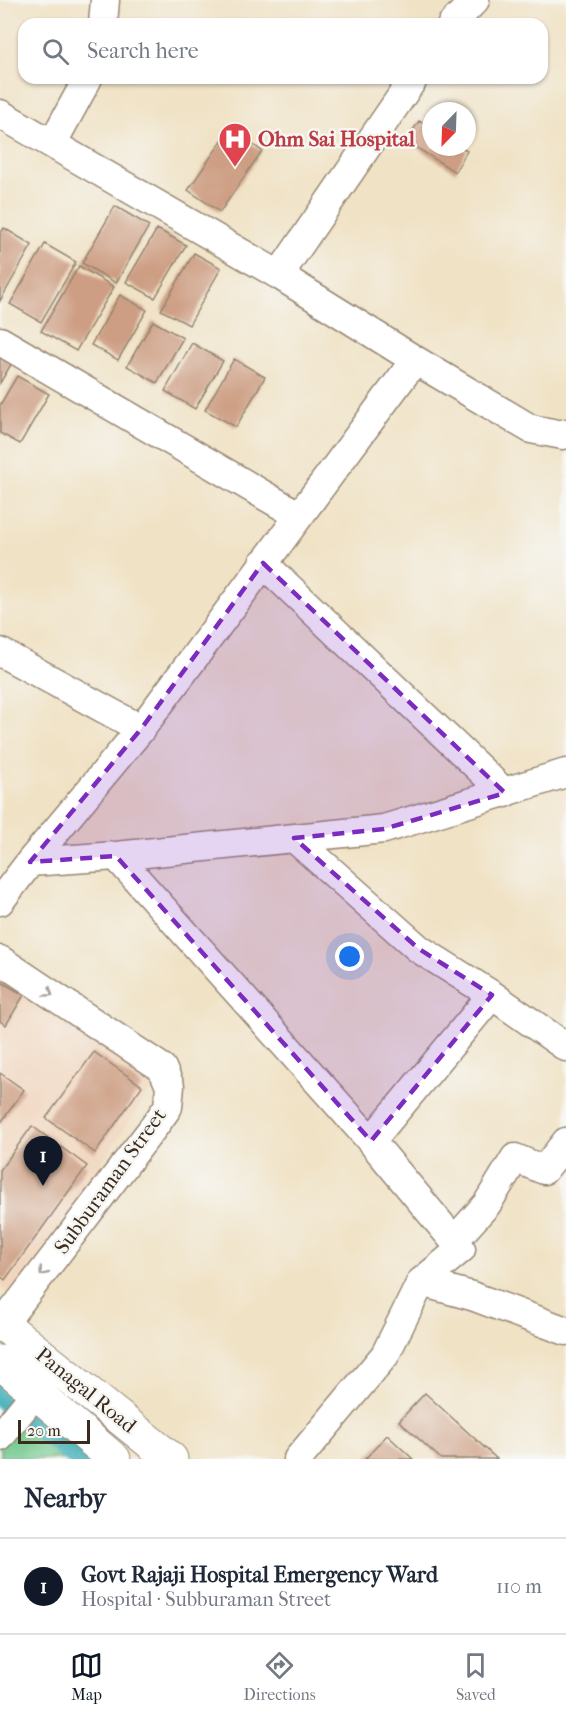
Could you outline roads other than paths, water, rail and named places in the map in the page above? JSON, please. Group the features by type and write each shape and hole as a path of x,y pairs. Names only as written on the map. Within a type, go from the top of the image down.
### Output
{"main road":[{"name":"Panagal Road","path":"1,1324 171,1459"},
{"name":"Panagal Road","path":"0,1362 27,1403 114,1459"}],"street":[{"path":"104,18 105,0"},
{"path":"458,18 475,0"},
{"path":"52,144 85,84"},
{"path":"279,275 410,84"},
{"path":"0,114 279,275 531,429 563,435 566,432"},
{"path":"0,341 298,516"},
{"path":"0,901 141,729 415,360"},
{"path":"263,563 505,793"},
{"path":"0,652 141,729"},
{"path":"30,862 116,856 384,829 566,774"},
{"path":"294,838 418,949 492,995 566,1047"},
{"path":"116,856 371,1141 461,1249 421,1282 385,1355 298,1459"},
{"name":"Subburaman Street","path":"0,960 162,1068 170,1086 168,1107 156,1124 1,1324"},
{"path":"371,1141 492,995"},
{"path":"454,1240 487,1204 515,1158 544,1170 566,1142"},
{"path":"421,1282 472,1296 566,1331"},
{"path":"0,1437 27,1403"}],"waterway":[{"path":"0,1394 83,1459"}],"place":[{"name":"Ohm Sai Hospital","path":"235,168"},
{"name":"Govt Rajaji Hospital Emergency Ward","path":"43,1186"}]}
